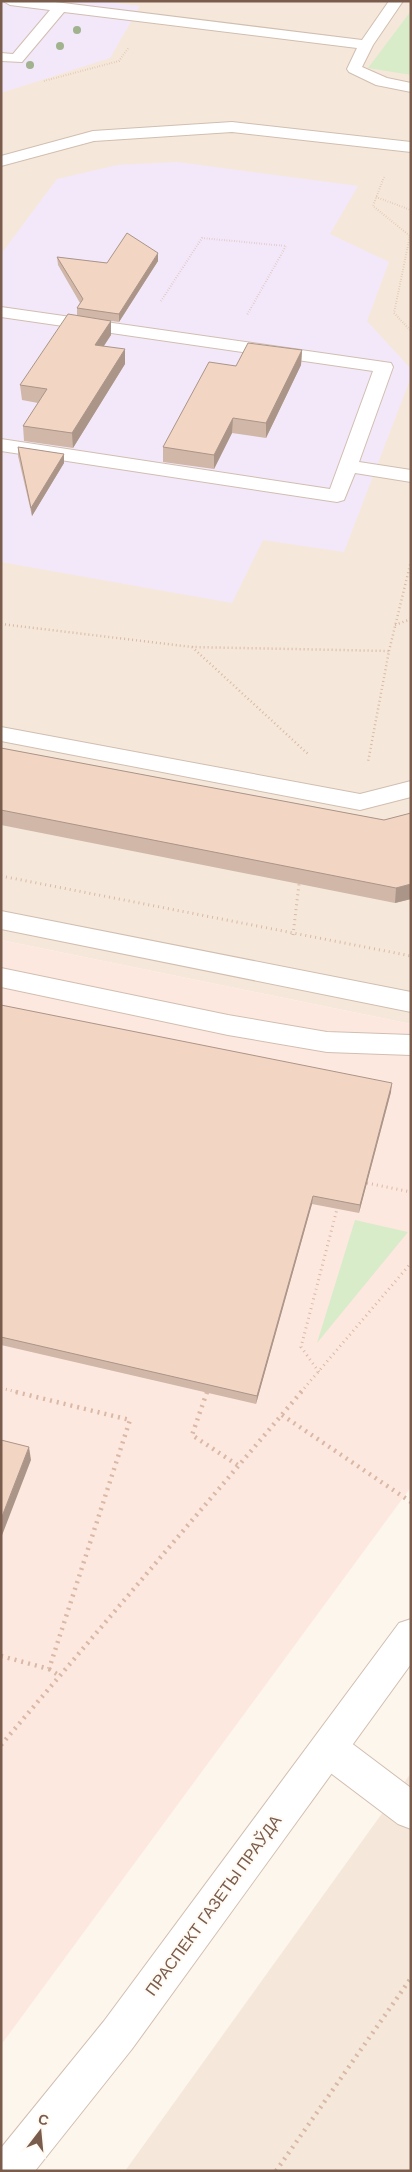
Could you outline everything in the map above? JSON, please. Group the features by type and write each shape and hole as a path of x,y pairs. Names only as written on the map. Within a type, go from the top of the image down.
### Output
{"street":[{"path":"10,1 366,45"},
{"path":"396,1 366,45 354,68 369,78 386,84 411,88"},
{"path":"1,57 17,59 60,7"},
{"path":"1,14 50,19"},
{"path":"1,161 93,136 232,128 403,146"},
{"path":"1,312 384,366 337,496 1,445"},
{"path":"348,466 411,476"},
{"path":"1,734 360,802 411,789"},
{"path":"1,920 411,1002"},
{"path":"1,977 228,1025 327,1042 411,1045"},
{"name":"ПРАСПЕКТ ГАЗЕТЫ ПРАЎДА","path":"9,2171 118,2035 411,1635"},
{"path":"329,1749 411,1811"}],"path":[{"path":"37,83 119,61 147,19"},
{"path":"403,146 376,196 373,206 410,236 394,313 411,331"},
{"path":"376,196 411,210"},
{"path":"142,332 202,238 286,246 232,345"},
{"path":"360,802 389,651 411,562"},
{"path":"395,626 411,619"},
{"path":"1,624 192,647 389,651"},
{"path":"192,647 309,755"},
{"path":"1,876 411,956"},
{"path":"367,1183 411,1192"},
{"path":"319,1372 301,1347 337,1209"},
{"path":"1,1745 411,1263"},
{"path":"1,1388 130,1420 49,1668"},
{"path":"207,1392 192,1435 239,1466"},
{"path":"282,1415 411,1502"},
{"path":"1,1656 49,1668 60,1676"},
{"path":"276,2171 411,1978"}],"shaded area":[{"path":"1,1 411,1 411,1024 1,940"},
{"path":"1,1 98,1 140,6 110,58 1,93"},
{"path":"177,162 358,186 330,234 389,262 367,321 411,369 411,377 344,552 263,540 232,603 1,562 1,254 57,179 118,165"},
{"path":"1,940 411,1024 411,1487 1,2045"},
{"path":"411,1773 411,2171 125,2171"}],"green space":[{"path":"411,11 411,75 368,68"},
{"path":"355,1220 408,1232 317,1343"}],"building":[{"path":"127,233 158,253 119,314 77,308 83,299 57,257 107,263"},
{"path":"68,314 111,321 95,345 125,349 72,433 23,426 47,389 20,385"},
{"path":"248,343 302,350 266,423 233,418 214,455 163,447 209,362 236,366"},
{"path":"18,447 64,454 31,508"},
{"path":"1,748 384,820 411,813 411,884 396,888 1,810"},
{"path":"1,1005 392,1083 360,1205 313,1196 257,1396 1,1337"},
{"path":"1,1440 29,1447 1,1519"}]}
